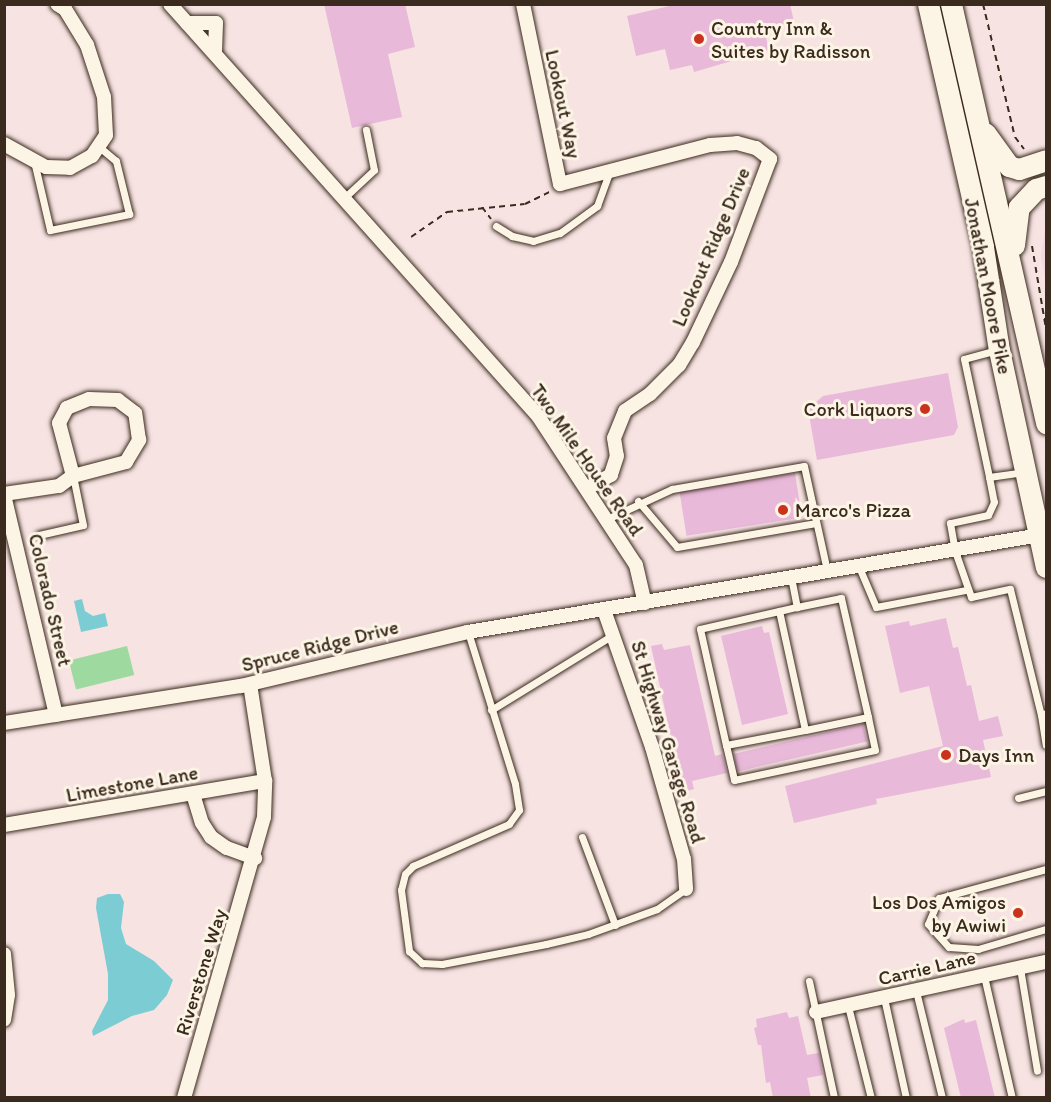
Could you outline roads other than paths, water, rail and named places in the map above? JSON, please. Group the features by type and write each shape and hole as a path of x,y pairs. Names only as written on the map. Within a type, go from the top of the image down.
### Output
{"highway":[{"name":"Jonathan Moore Pike","path":"928,4 982,246 999,350 1025,471 1043,535 1047,567"},
{"name":"Jonathan Moore Pike","path":"951,4 1047,423"},
{"path":"977,120 1010,166 1019,169 1041,163"},
{"path":"1014,273 1014,226 1019,207 1036,189 1047,186"}],"street":[{"path":"4,144 46,167 70,168 92,156 106,135 104,97 87,45 65,9 57,4"},
{"path":"170,4 187,23 216,23 215,53"},
{"name":"Lookout Way","path":"524,5 560,184"},
{"name":"Two Mile House Road","path":"187,23 538,416 588,488 636,565 645,603"},
{"name":"Lookout Ridge Drive","path":"560,184 710,145 737,143 756,148 770,159 731,262 693,342 672,372 625,411 614,438 617,456 611,476 588,488"},
{"path":"4,494 59,486 73,476 126,462 139,440 135,413 118,400 89,399 67,408 59,423 73,476"},
{"name":"Colorado Street","path":"4,494 57,715"},
{"path":"645,603 1043,535"},
{"name":"Spruce Ridge Drive","path":"4,723 250,684 468,632 645,603"},
{"name":"St Highway Garage Road","path":"604,610 652,747 684,859 686,889"},
{"name":"Riverstone Way","path":"184,1098 255,858 264,817 266,781 250,684"},
{"name":"Limestone Lane","path":"4,825 266,781"},
{"path":"193,794 202,823 211,837 227,848 255,858"},
{"path":"4,954 8,995 4,1020"},
{"name":"Carrie Lane","path":"816,1012 1047,962"}],"lane":[{"path":"344,198 374,170 366,130"},
{"path":"34,161 50,230 129,214 116,161 98,146"},
{"path":"496,226 512,236 533,241 560,233 597,206 610,170"},
{"path":"999,350 964,359 994,502 988,515 950,523 955,550 970,597 1010,589 1044,714 1047,745"},
{"path":"607,519 638,501 672,489 804,466 827,571"},
{"path":"989,477 1025,471"},
{"path":"39,535 83,525 73,476"},
{"path":"638,501 677,547 816,523"},
{"path":"859,567 876,607 966,590"},
{"path":"791,577 797,607"},
{"path":"841,598 875,750 734,780 700,629 779,610 841,598"},
{"path":"779,610 805,730"},
{"path":"468,632 515,784 519,810 509,825 413,866 405,874 401,890 409,951 422,963 442,964 556,942 615,925 657,909 686,889"},
{"path":"491,710 581,652 614,635"},
{"path":"726,745 868,717"},
{"path":"1018,798 1047,791"},
{"path":"582,837 615,925"},
{"path":"1047,869 939,898 928,924 949,947 969,948 1047,929"},
{"path":"1020,968 1036,1071"},
{"path":"984,976 1012,1098"},
{"path":"809,981 834,1098"},
{"path":"916,991 942,1098"},
{"path":"884,998 906,1098"},
{"path":"848,1005 871,1098"}],"water":[{"path":"82,599 85,611 93,616 105,613 108,626 81,632 74,601"},
{"path":"108,894 120,894 124,902 121,928 126,944 154,961 173,980 167,995 154,1010 132,1016 93,1036 92,1031 108,1000 108,974 96,908 97,898"}],"place":[{"name":"Country Inn & Suites by Radisson","path":"699,39"},
{"name":"Cork Liquors","path":"925,409"},
{"name":"Marco's Pizza","path":"783,510"},
{"name":"Days Inn","path":"946,755"},
{"name":"Los Dos Amigos by Awiwi","path":"1018,913"}]}
